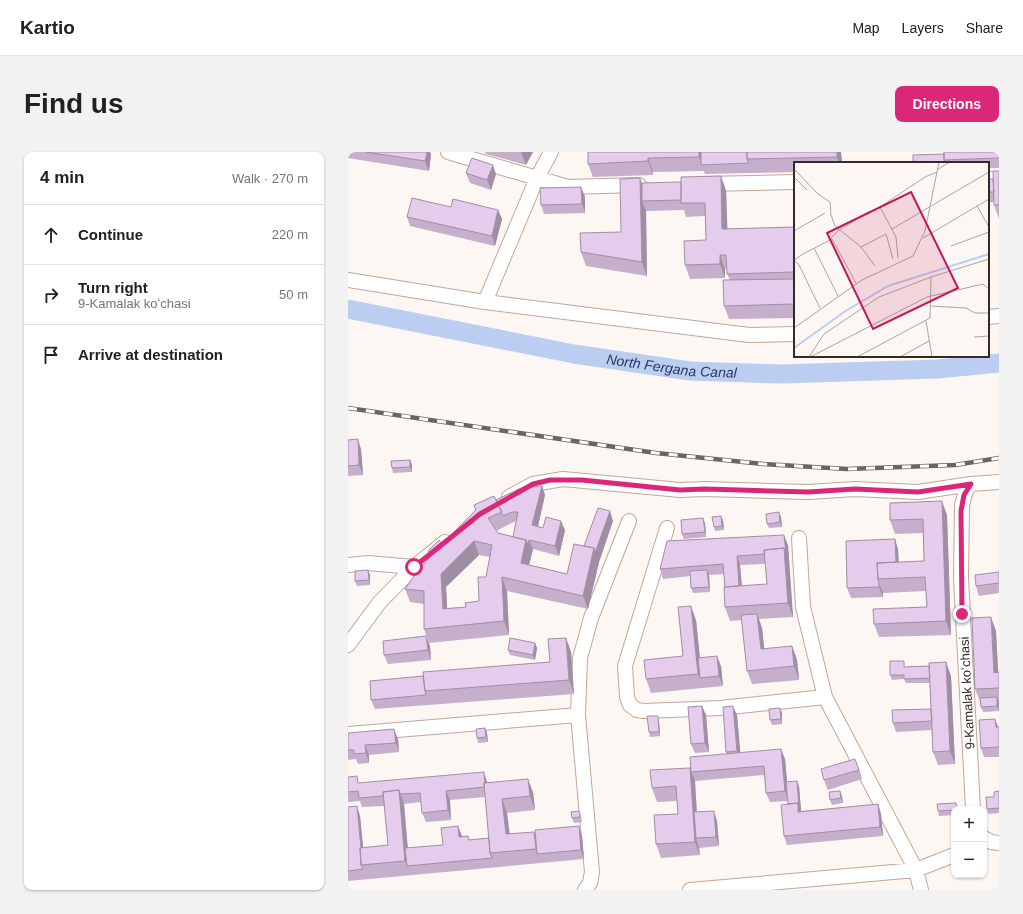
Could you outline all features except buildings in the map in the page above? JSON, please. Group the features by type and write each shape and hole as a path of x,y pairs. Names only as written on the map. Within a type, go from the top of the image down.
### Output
{"street":[{"path":"448,152 568,187 654,185"},
{"path":"485,302 537,178 551,152"},
{"path":"693,184 794,182"},
{"path":"348,280 485,302 749,335 794,334"},
{"path":"989,317 999,316"},
{"path":"500,503 533,484 563,479 680,490 705,489 808,492 855,489 918,492 971,484 999,482"},
{"name":"9-Kamalak koʻchasi","path":"971,484 964,495 961,511 961,578 974,806"},
{"path":"585,890 590,883 592,872 578,716 580,658 591,618 630,521"},
{"path":"667,528 625,666 627,697 630,705 637,710 644,712 720,708 825,697"},
{"path":"348,645 379,603 414,567 456,533"},
{"path":"799,538 803,607 825,697 916,870 922,890"},
{"path":"348,565 368,563 414,567"},
{"path":"348,734 578,716"},
{"path":"690,890 916,870 951,856"}],"waterway":[{"name":"North Fergana Canal","path":"348,309 574,354 690,371 781,374 938,369 999,363"}],"railway":[{"path":"348,408 656,453 763,464 847,469 955,465 999,458"}],"route":[{"path":"414,567 480,514 533,484 550,480 582,480 680,490 705,489 808,492 855,489 918,492 971,484 964,495 961,511 962,614"}]}
